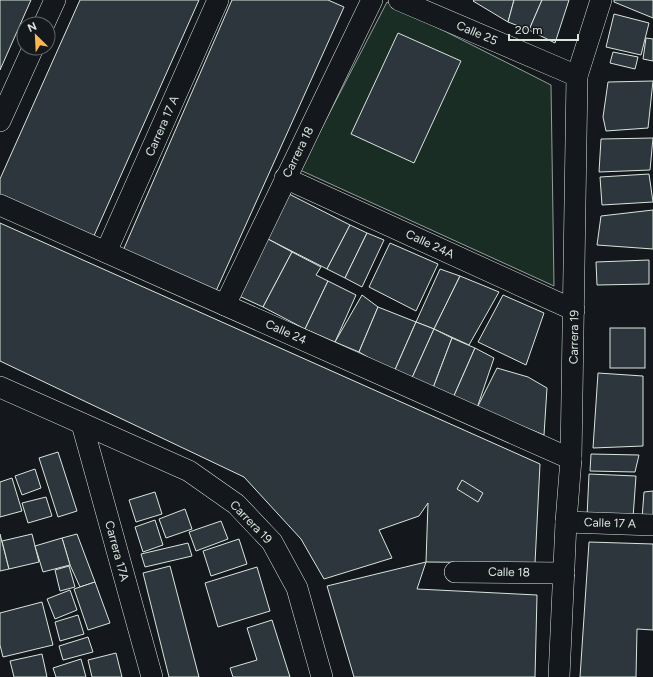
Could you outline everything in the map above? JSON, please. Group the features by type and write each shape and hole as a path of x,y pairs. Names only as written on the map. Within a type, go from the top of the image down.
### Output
{"street":[{"path":"48,16 55,0"},
{"name":"Carrera 17 A","path":"106,252 218,0"},
{"name":"Carrera 18","path":"225,305 372,0"},
{"name":"Calle 25","path":"399,0 577,76"},
{"name":"Carrera 19","path":"559,677 566,522 571,459 577,76 601,0"},
{"path":"0,121 29,56"},
{"name":"Calle 24A","path":"285,178 574,310"},
{"name":"Calle 24","path":"0,205 571,459"},
{"name":"Carrera 19","path":"0,387 188,471 236,504 272,542 297,588 322,677"},
{"name":"Carrera 17A","path":"82,424 152,677"},
{"name":"Calle 17 A","path":"566,522 653,525"},
{"name":"Calle 18","path":"455,572 564,573"}],"green space":[{"path":"387,2 551,85 554,286 300,170"}],"building":[{"path":"0,0 31,0 24,16 16,16 16,34 0,70"},
{"path":"80,0 199,0 93,238 0,198 0,179"},
{"path":"232,0 328,0 344,7 216,291 122,253"},
{"path":"514,0 508,22 473,1"},
{"path":"514,0 542,0 529,30 508,22"},
{"path":"542,0 569,0 555,43 529,30"},
{"path":"614,0 653,0 653,18 614,2"},
{"path":"614,14 649,23 641,55 606,47"},
{"path":"398,33 461,61 414,163 351,134"},
{"path":"646,38 653,39 653,61 643,59"},
{"path":"613,52 638,57 635,69 610,63"},
{"path":"653,81 648,128 606,131 603,117 608,82"},
{"path":"653,138 650,170 599,172 601,139"},
{"path":"649,174 653,202 602,205 600,177"},
{"path":"289,194 350,225 327,269 266,238"},
{"path":"653,210 653,249 597,245 601,216"},
{"path":"0,223 540,464 535,563 426,562 428,503 419,516 379,530 392,558 324,579 301,539 244,477 0,361"},
{"path":"350,225 367,233 345,278 327,269"},
{"path":"367,233 384,240 362,287 345,278"},
{"path":"266,238 292,252 263,307 239,296"},
{"path":"390,243 438,264 416,311 369,287"},
{"path":"292,252 321,267 316,275 328,281 305,329 263,307"},
{"path":"649,260 649,284 597,285 596,262"},
{"path":"440,269 460,276 434,329 416,322"},
{"path":"460,276 499,292 469,345 434,329"},
{"path":"328,281 356,295 335,342 305,329"},
{"path":"362,295 378,307 359,352 335,342"},
{"path":"503,295 544,313 526,365 478,342"},
{"path":"378,307 416,322 394,372 359,352"},
{"path":"416,322 434,329 411,380 394,372"},
{"path":"610,328 645,328 645,368 610,368"},
{"path":"434,329 452,338 433,388 411,380"},
{"path":"452,338 475,348 453,398 433,388"},
{"path":"475,348 494,358 477,408 453,398"},
{"path":"497,368 528,377 547,388 544,435 477,408"},
{"path":"598,373 643,376 643,446 593,448"},
{"path":"58,452 77,511 58,517 39,458"},
{"path":"591,454 639,455 635,472 590,471"},
{"path":"35,469 41,488 22,495 15,476"},
{"path":"589,474 636,476 633,518 587,517"},
{"path":"12,478 22,511 0,517 0,482"},
{"path":"462,480 483,493 478,502 457,489"},
{"path":"653,491 653,519 642,519 644,492"},
{"path":"155,492 162,514 136,522 129,500"},
{"path":"46,497 52,516 28,523 22,503"},
{"path":"185,509 192,529 166,538 159,519"},
{"path":"155,520 163,545 143,552 135,527"},
{"path":"221,521 228,539 196,551 189,532"},
{"path":"0,534 9,569 0,571"},
{"path":"32,534 39,562 9,569 2,541"},
{"path":"77,534 95,582 80,587 70,565 62,538"},
{"path":"62,538 70,565 43,572 35,546"},
{"path":"239,539 247,564 211,576 203,551"},
{"path":"589,542 653,544 653,630 637,629 636,677 580,677"},
{"path":"188,543 192,556 145,567 141,554"},
{"path":"426,562 417,589 537,595 535,677 354,677 327,586"},
{"path":"69,566 75,587 60,591 55,570"},
{"path":"170,566 199,677 169,677 143,573"},
{"path":"257,567 270,611 218,627 205,583"},
{"path":"95,582 110,623 88,630 74,589"},
{"path":"70,590 77,610 55,619 47,599"},
{"path":"42,602 53,645 3,657 0,645 0,613"},
{"path":"78,615 84,634 60,641 55,622"},
{"path":"272,620 290,677 233,677 230,668 257,660 247,628"},
{"path":"88,637 93,652 63,660 59,646"},
{"path":"116,653 122,677 92,677 88,660"},
{"path":"42,654 47,677 14,677 10,661"},
{"path":"81,659 86,677 56,677 53,668"}]}
